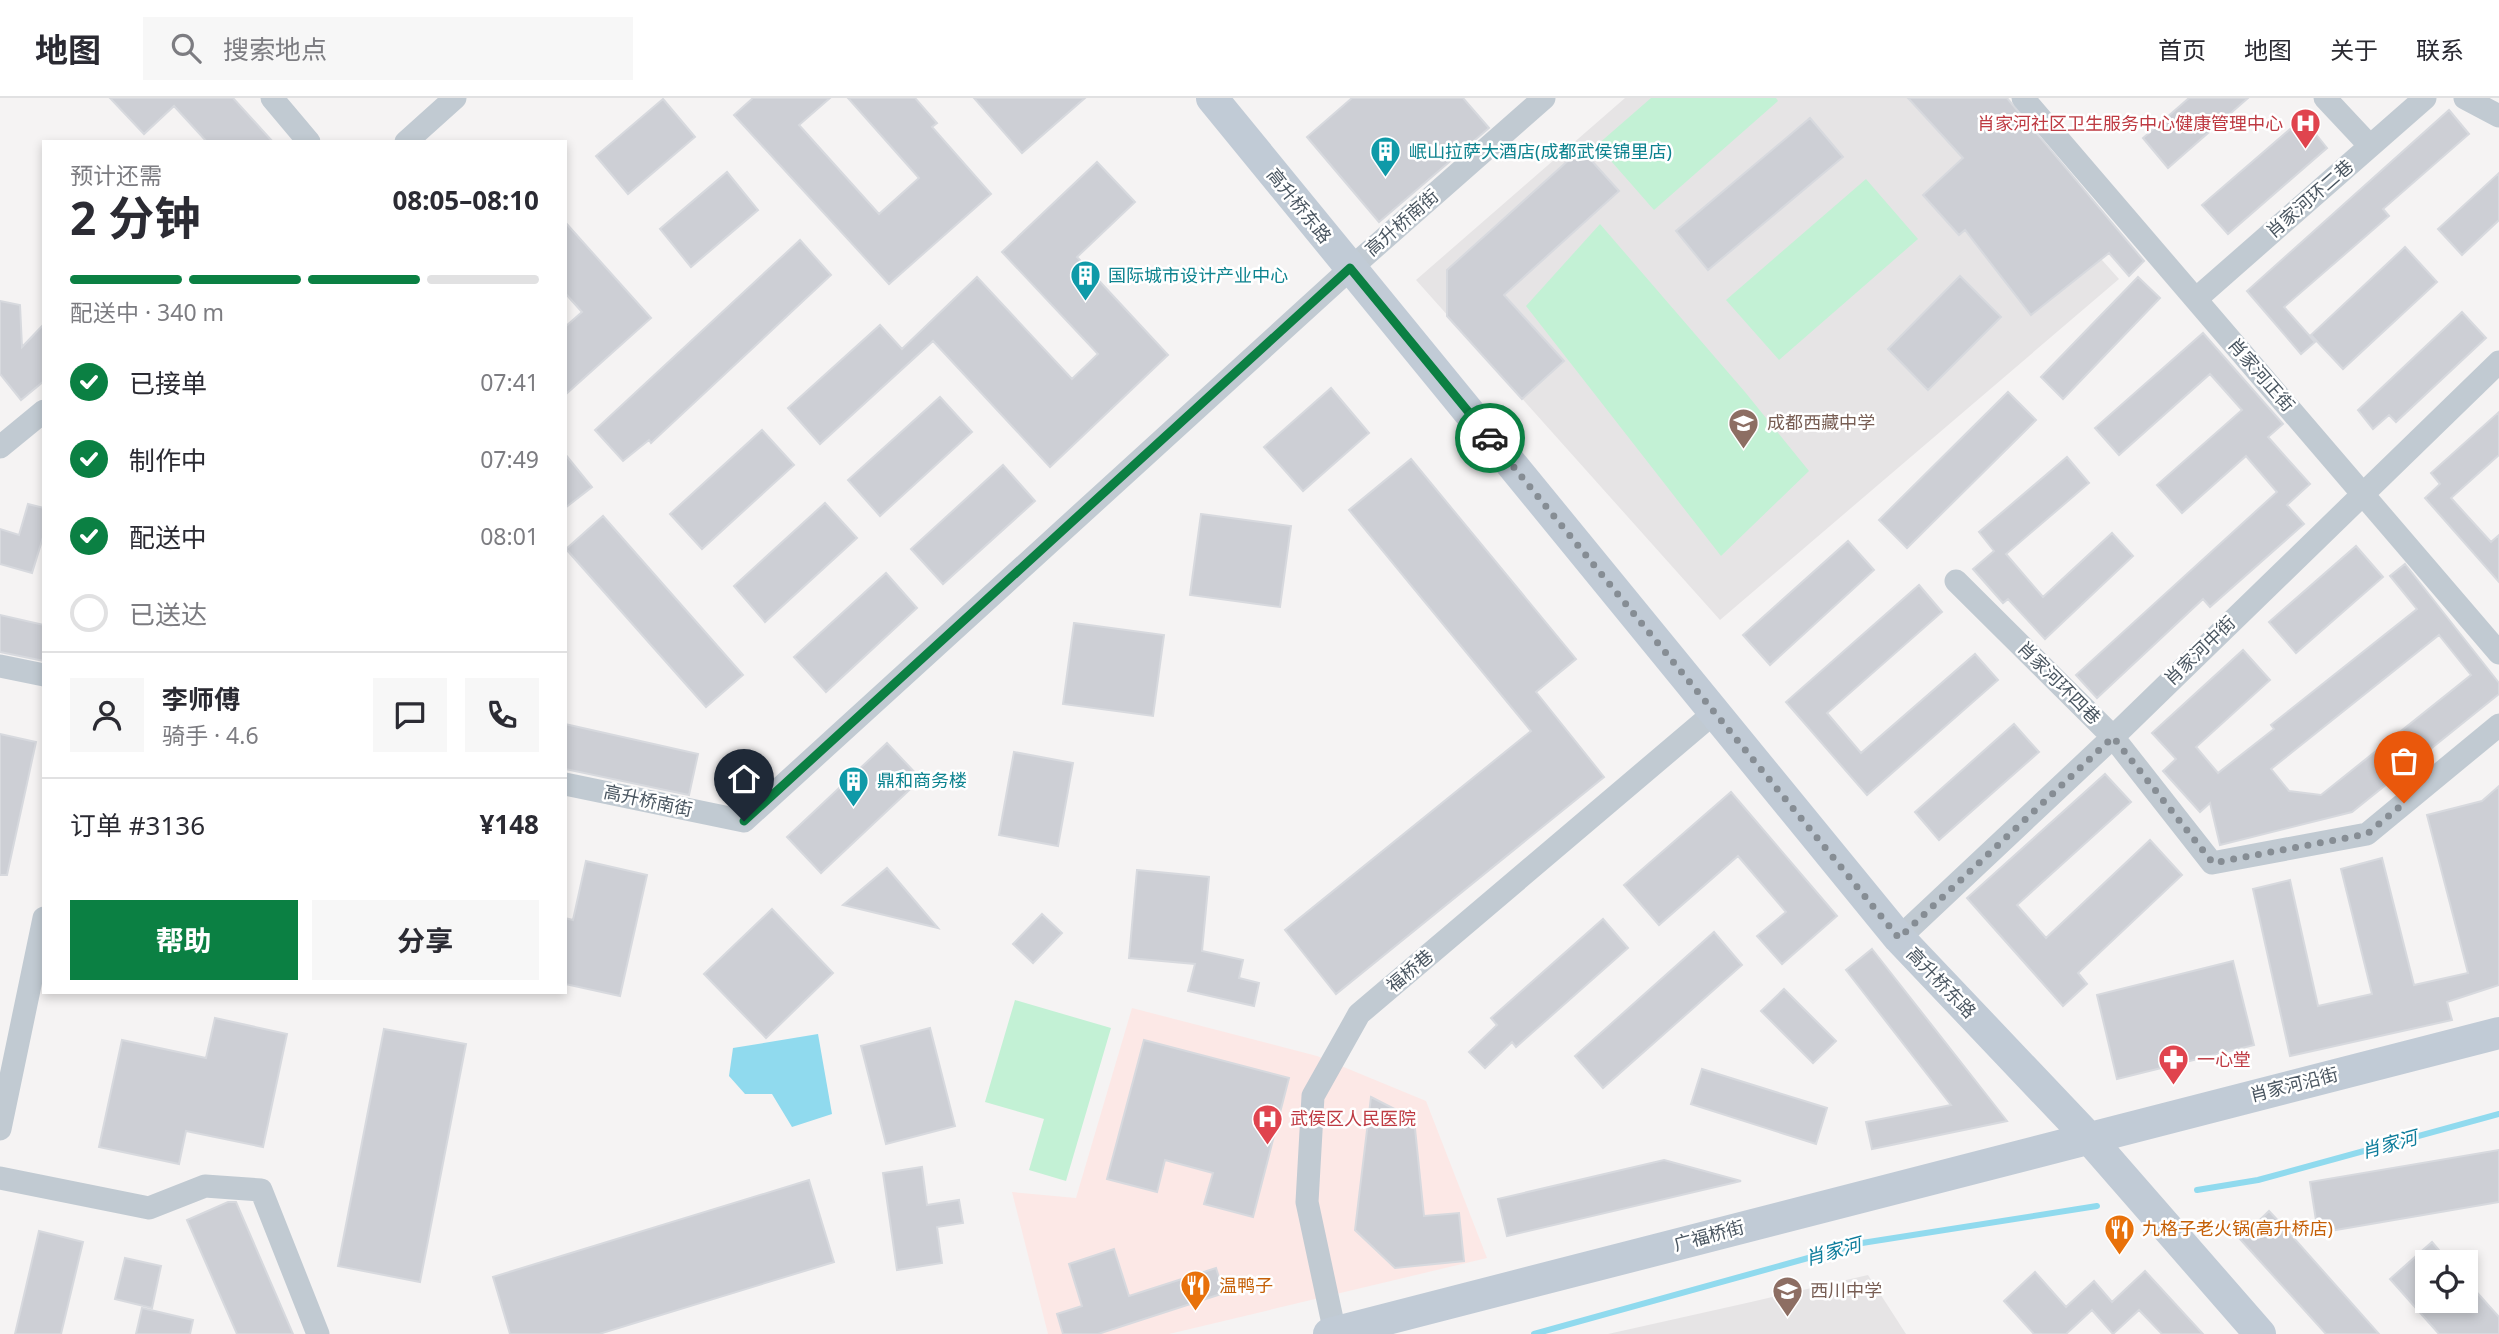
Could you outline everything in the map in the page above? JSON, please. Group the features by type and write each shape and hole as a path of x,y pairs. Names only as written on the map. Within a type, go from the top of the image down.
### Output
{"street":[{"path":"272,98 307,140"},
{"path":"408,140 455,98"},
{"name":"高升桥东路","path":"1212,98 1899,938 2088,1137 2260,1334"},
{"name":"高升桥南街","path":"567,784 744,821 1350,268 1544,98"},
{"name":"肖家河正街","path":"2023,98 2499,653"},
{"path":"2325,98 2370,146"},
{"name":"肖家河环二巷","path":"2196,299 2425,98"},
{"path":"2465,98 2499,116"},
{"name":"肖家河中街","path":"1899,938 2113,737 2499,362"},
{"path":"0,447 42,413"},
{"name":"肖家河环四巷","path":"1956,581 2113,737 2213,863 2367,834 2499,725"},
{"path":"0,666 42,675"},
{"name":"福桥巷","path":"1332,1333 1307,1202 1313,1096 1359,1014 1715,712"},
{"path":"0,1129 42,928"},
{"name":"肖家河沿街","path":"2088,1137 2499,1033"},
{"name":"广福桥街","path":"1332,1333 2088,1137"},
{"path":"0,1178 149,1208 205,1186 261,1190 318,1334"}],"shaded area":[{"name":"成都西藏中学","path":"1625,98 1957,98 2119,279 1720,620 1416,280"},
{"name":"武侯区人民医院","path":"1132,1008 1317,1056 1426,1101 1487,1258 1169,1334 1048,1334 1012,1192 1076,1198"},
{"name":"西川中学","path":"1868,1275 1906,1334 1608,1334 1751,1302"}],"green space":[{"path":"1651,98 1776,98 1778,101 1654,210 1597,145"},
{"path":"1866,179 1918,239 1779,360 1726,300"},
{"path":"1600,224 1745,392 1809,471 1721,556 1526,306"},
{"path":"1015,1000 1111,1028 1066,1181 1029,1170 1044,1119 985,1102"}],"water":[{"path":"818,1034 832,1114 792,1127 772,1094 745,1094 729,1076 733,1048"}],"building":[{"path":"110,98 233,98 271,140 205,140 174,106 144,134"},
{"path":"753,98 830,98 799,125 879,214 919,178 848,98 915,98 937,123 932,127 991,194 889,284 734,115"},
{"path":"974,98 1085,98 1022,153"},
{"name":"岷山拉萨大酒店(成都武侯锦里店)","path":"1352,98 1463,98 1489,128 1379,222 1307,137"},
{"path":"1908,98 2007,98 2144,261 2129,276 2109,253 2031,315 1965,230 1959,235 1923,195 1963,158"},
{"path":"2189,98 2248,98 2168,168 2143,138"},
{"path":"663,99 695,137 628,194 596,156"},
{"path":"2449,110 2469,134 2383,209 2389,216 2284,307 2315,342 2301,354 2247,291"},
{"path":"1810,118 1843,157 1708,270 1676,231"},
{"path":"2303,118 2327,148 2228,234 2202,205"},
{"path":"1581,149 1619,191 1504,295 1564,361 1522,399 1447,316 1447,270"},
{"name":"国际城市设计产业中心","path":"1097,162 1135,202 1077,257 1168,355 1050,467 933,341 820,444 788,408 880,325 902,349 977,277 1072,379 1098,354 1002,252"},
{"path":"727,172 758,210 691,267 660,229"},
{"path":"2499,173 2499,220 2462,255 2438,229"},
{"path":"567,224 651,318 567,393 567,325 582,312 567,295"},
{"path":"800,240 831,275 651,443 649,440 623,461 595,430"},
{"path":"2405,247 2437,282 2343,369 2311,335"},
{"path":"1960,276 2001,317 1928,390 1888,349"},
{"path":"2138,277 2160,298 2063,399 2041,377"},
{"path":"0,301 20,305 22,347 42,326 42,383 21,400 0,374"},
{"path":"2462,312 2486,338 2396,422 2389,415 2373,429 2358,410"},
{"path":"2203,333 2283,424 2268,437 2310,484 2287,505 2304,524 2210,607 2203,599 2097,698 2076,675 2277,492 2246,456 2182,513 2157,485 2242,410 2210,374 2119,455 2095,428"},
{"path":"1331,388 1369,433 1303,491 1264,447"},
{"path":"2008,392 2036,420 1907,548 1879,520"},
{"path":"940,397 972,432 880,516 848,480"},
{"path":"2499,412 2499,455 2451,498 2491,542 2499,535 2499,582 2425,498 2440,484 2431,473"},
{"path":"762,430 794,465 702,549 670,514"},
{"path":"567,456 592,487 567,506"},
{"path":"2067,457 2089,483 2006,554 2043,597 2112,533 2133,556 2045,639 2008,599 2003,603 1973,569 1994,551 1979,532"},
{"path":"1411,459 1576,659 1536,692 1604,777 1336,994 1285,930 1531,731 1349,510"},
{"path":"1003,465 1035,501 943,584 911,549"},
{"path":"825,503 857,538 765,622 734,586"},
{"path":"28,504 42,508 42,540 32,573 0,564 0,529 19,535"},
{"path":"1201,514 1291,526 1280,607 1190,595"},
{"path":"603,516 743,675 706,707 567,548"},
{"path":"1848,541 1874,570 1770,665 1743,635"},
{"path":"2356,546 2383,577 2296,653 2269,622"},
{"path":"2405,564 2499,683 2499,694 2352,812 2220,845 2210,803 2200,812 2163,771 2176,759 2152,733 2243,650 2270,680 2196,747 2218,773 2274,729 2271,725 2417,609 2390,576","holes":["2439,635 2471,675 2321,795 2289,791 2271,769"]},
{"path":"886,573 917,608 826,692 794,657"},
{"path":"1919,585 1942,612 1827,713 1861,753 1975,654 1998,680 1867,795 1786,702"},
{"path":"0,615 42,625 42,661 0,652"},
{"path":"1074,623 1164,635 1153,716 1063,704"},
{"path":"567,724 698,754 689,795 567,769"},
{"path":"2014,724 2039,752 1939,840 1915,812"},
{"path":"0,734 36,742 7,875 0,875"},
{"name":"鼎和商务楼","path":"887,743 921,779 821,873 787,837"},
{"path":"1014,752 1073,763 1058,846 999,835"},
{"path":"2105,774 2131,802 2017,905 2046,938 2150,840 2182,875 2078,973 2087,984 2063,1006 1967,898"},
{"path":"2499,786 2499,985 2447,1002 2452,1020 2290,1056 2253,889 2290,880 2318,1006 2372,994 2341,869 2382,858 2414,985 2468,973 2427,815 2482,801"},
{"path":"1731,792 1837,916 1782,964 1757,936 1786,912 1738,856 1659,925 1624,885"},
{"path":"586,861 647,875 620,996 567,984 567,918 573,920"},
{"path":"887,868 938,928 843,905"},
{"path":"1137,870 1209,877 1202,951 1243,960 1239,978 1259,983 1254,1006 1188,991 1195,964 1129,958"},
{"path":"772,909 833,973 766,1038 704,974"},
{"path":"1042,914 1062,933 1033,963 1013,944"},
{"path":"1603,919 1628,948 1516,1047 1512,1042 1485,1068 1469,1052 1497,1025 1491,1018"},
{"path":"1714,932 1742,965 1603,1088 1575,1056"},
{"path":"1872,949 2007,1121 1872,1149 1866,1122 1951,1105 1846,970"},
{"path":"2233,961 2254,1045 2117,1079 2097,995"},
{"path":"1784,989 1836,1041 1813,1063 1761,1011"},
{"path":"215,1018 287,1034 263,1147 186,1131 179,1164 99,1147 122,1040 206,1058"},
{"path":"930,1028 955,1126 886,1144 861,1046"},
{"path":"384,1029 466,1044 420,1282 338,1266"},
{"path":"1144,1040 1289,1078 1253,1217 1204,1204 1213,1173 1165,1160 1157,1192 1107,1179"},
{"path":"1702,1069 1827,1108 1816,1144 1691,1104"},
{"path":"1371,1097 1414,1119 1424,1216 1459,1213 1464,1261 1395,1268 1355,1230"},
{"path":"2499,1150 2499,1202 2318,1233 2310,1182"},
{"path":"1664,1160 1741,1181 1507,1236 1498,1199"},
{"path":"922,1167 927,1205 959,1200 963,1223 937,1227 942,1263 897,1270 883,1173"},
{"path":"809,1180 834,1262 599,1334 510,1334 493,1277"},
{"path":"228,1202 236,1202 293,1334 237,1334 187,1220"},
{"path":"2269,1211 2379,1334 2326,1334 2240,1239"},
{"path":"39,1231 83,1242 61,1334 15,1334"},
{"path":"2432,1242 2439,1250 2423,1250"},
{"path":"1114,1249 1129,1296 1216,1268 1224,1293 1098,1334 1063,1334 1057,1314 1082,1306 1069,1264"},
{"path":"2415,1257 2415,1307 2390,1279"},
{"path":"125,1258 161,1266 152,1308 115,1299"},
{"path":"2145,1271 2203,1334 2162,1334 2139,1310 2113,1334 2092,1310 2066,1334 2034,1334 2004,1301 2035,1272 2066,1307 2094,1281 2112,1302"},
{"path":"2478,1293 2499,1317 2499,1334 2439,1334 2420,1313 2478,1313"},
{"path":"142,1308 193,1320 190,1334 136,1334"}],"waterway":[{"name":"肖家河","path":"2197,1190 2258,1180 2499,1114"},
{"name":"肖家河","path":"1534,1334 1862,1243 2097,1206"}],"way so far":[{"path":"1490,438 1899,938 2113,737 2213,863 2367,834 2404,803"}],"place":[{"name":"肖家河社区卫生服务中心健康管理中心","path":"2306,151"},
{"name":"岷山拉萨大酒店(成都武侯锦里店)","path":"1386,179"},
{"name":"国际城市设计产业中心","path":"1085,303"},
{"name":"成都西藏中学","path":"1744,450"},
{"name":"鼎和商务楼","path":"854,808"},
{"name":"一心堂","path":"2174,1087"},
{"name":"武侯区人民医院","path":"1267,1146"},
{"name":"九格子老火锅(高升桥店)","path":"2119,1256"},
{"name":"温鸭子","path":"1196,1313"},
{"name":"西川中学","path":"1787,1318"}],"route":[{"path":"744,821 1350,268 1490,438"}]}
